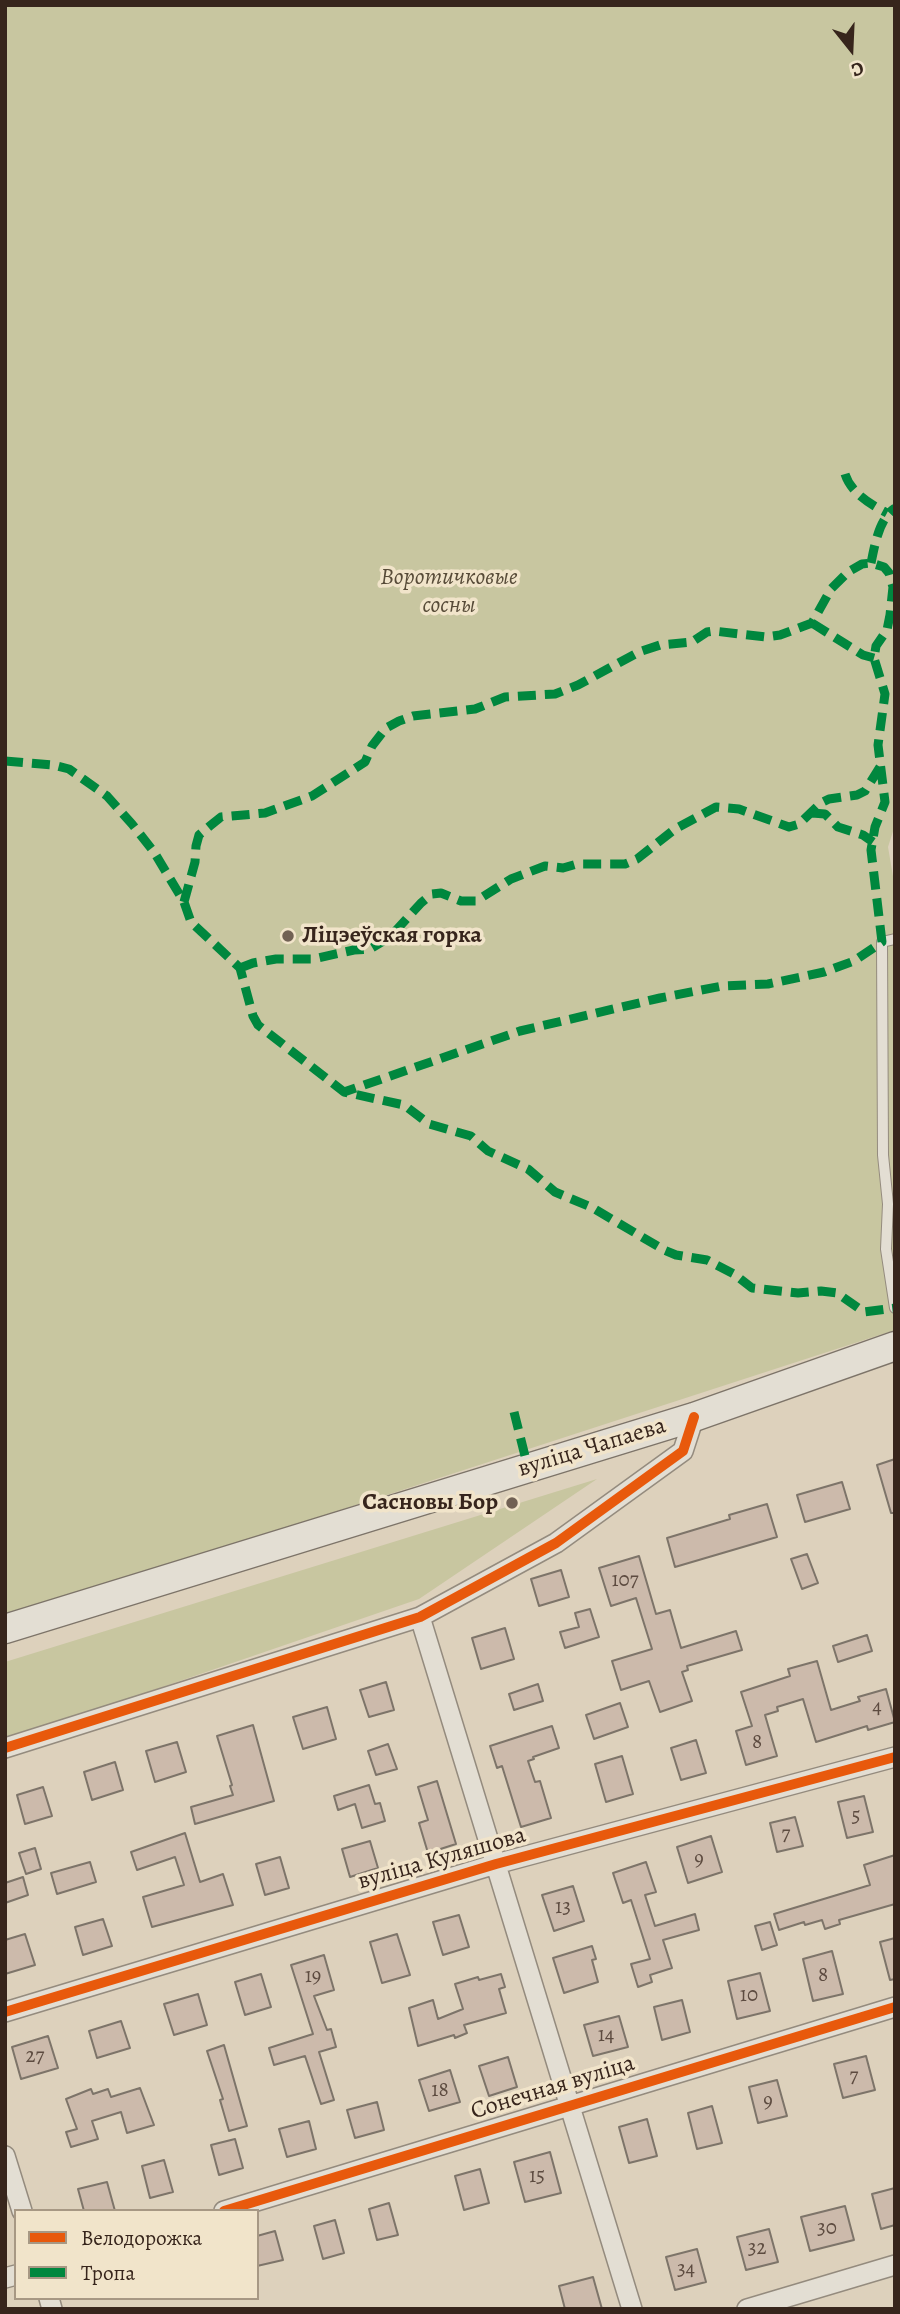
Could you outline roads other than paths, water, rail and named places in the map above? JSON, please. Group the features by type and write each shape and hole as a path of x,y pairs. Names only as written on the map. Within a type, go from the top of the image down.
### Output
{"main road":[{"name":"вуліца Чапаева","path":"5,1629 694,1417 895,1346"}],"street":[{"path":"5,1748 420,1617 556,1542 683,1451 694,1417"},
{"path":"420,1617 632,2309"},
{"name":"вуліца Куляшова","path":"5,2012 496,1864 895,1757"},
{"name":"Сонечная вуліца","path":"230,2209 895,2007"},
{"path":"5,2156 21,2209"},
{"path":"747,2309 895,2265"}],"lane":[{"path":"895,939 882,942 882,982 883,1155 888,1204 886,1249 895,1308"}],"place":[{"name":"Ліцэеўская горка","path":"288,936"},
{"name":"Сасновы Бор","path":"512,1503"}],"park label":[{"name":"Воротичковые сосны","path":"449,592"}]}
